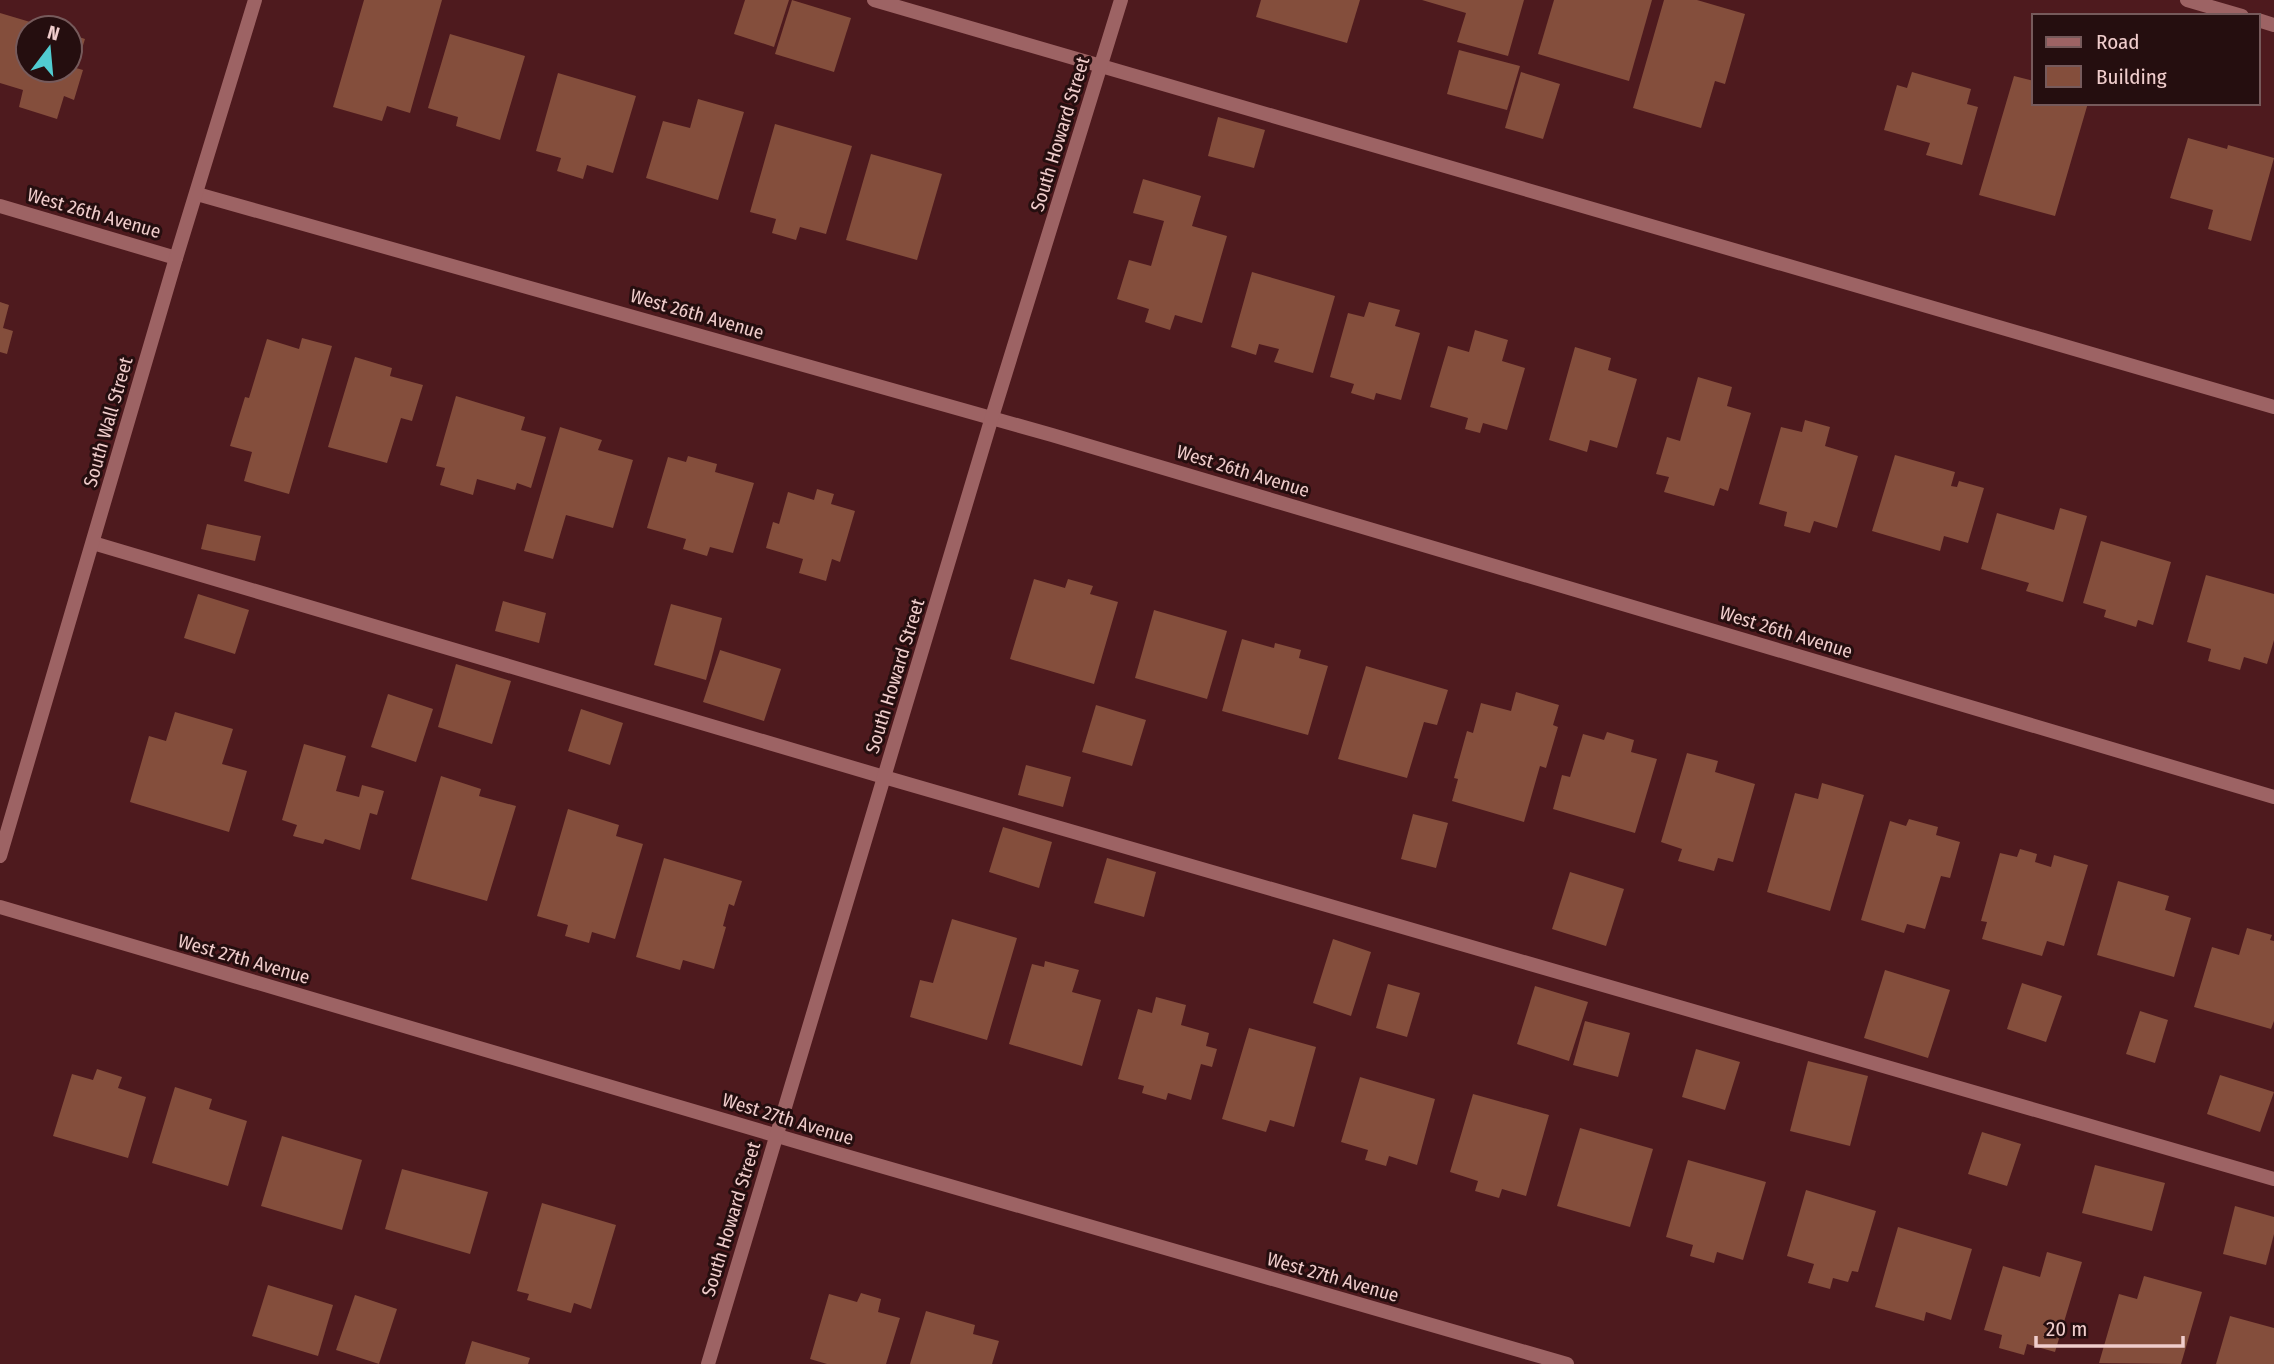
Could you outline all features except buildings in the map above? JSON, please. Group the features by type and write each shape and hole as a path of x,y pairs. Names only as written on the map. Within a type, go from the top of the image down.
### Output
{"street":[{"name":"South Wall Street","path":"0,856 255,0"},
{"path":"874,0 2274,407"},
{"name":"South Howard Street","path":"708,1364 992,417 1121,0"},
{"path":"2187,0 2235,14"},
{"name":"West 26th Avenue","path":"197,194 992,417 2274,797"},
{"name":"West 26th Avenue","path":"0,206 176,258"},
{"path":"93,543 884,777 2274,1179"},
{"name":"West 27th Avenue","path":"0,907 776,1136 1567,1364"}]}
